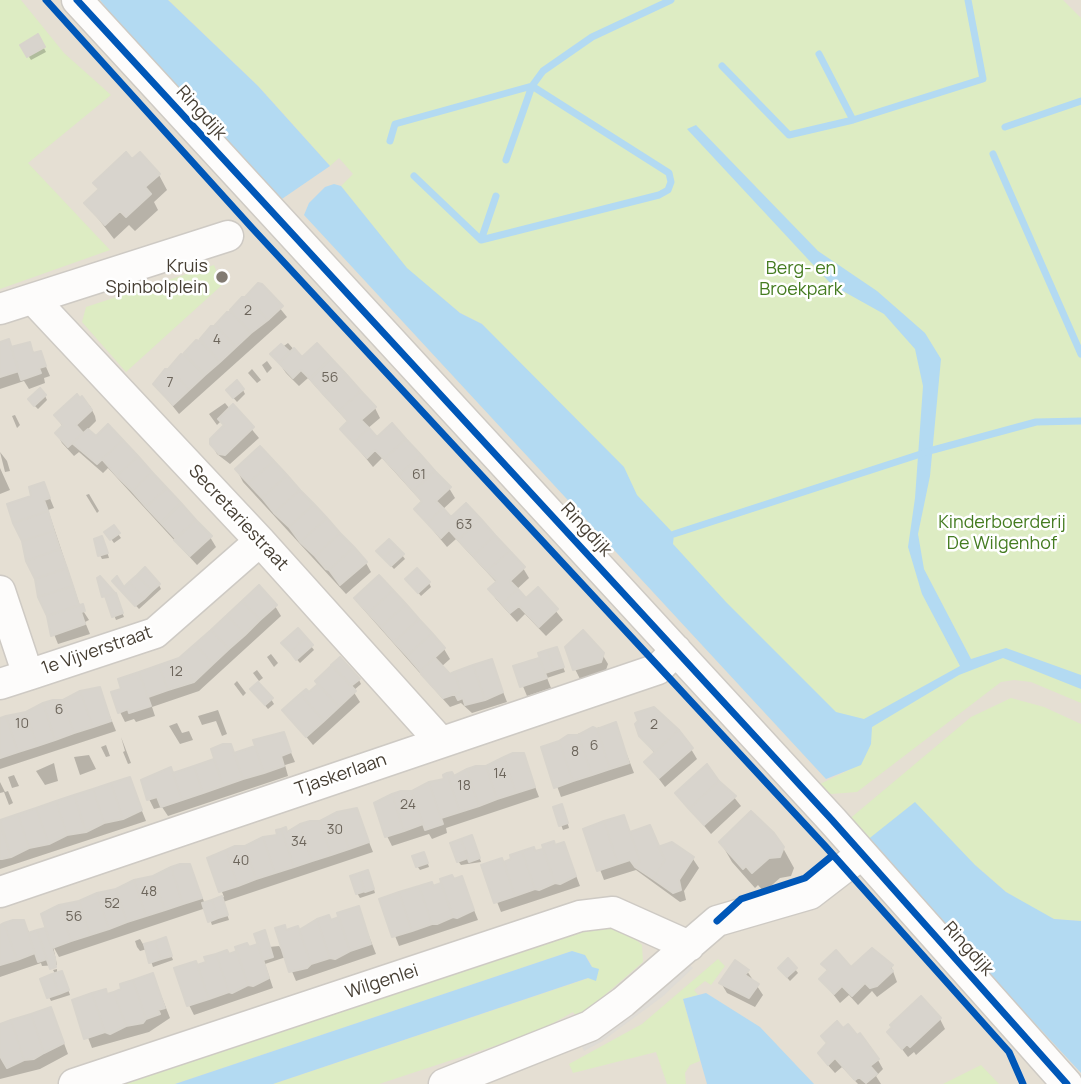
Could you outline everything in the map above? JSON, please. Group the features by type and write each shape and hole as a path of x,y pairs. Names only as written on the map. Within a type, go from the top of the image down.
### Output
{"street":[{"name":"Ringdijk","path":"77,0 862,854 1056,1079"},
{"path":"0,309 228,236"},
{"name":"Secretariestraat","path":"33,299 260,541 440,741"},
{"name":"1e Vijverstraat","path":"14,679 155,633 260,541"},
{"path":"0,592 14,679"},
{"name":"Tjaskerlaan","path":"0,891 658,669 676,650"},
{"path":"444,1084 590,1026 623,1002 717,921 817,890 862,854"},
{"name":"Wilgenlei","path":"74,1084 580,916 613,912 689,946"}],"shaded area":[{"path":"0,0 1081,0 1081,1084 0,1084"},
{"path":"689,964 693,968 662,997 601,1042 584,1051 582,1046 627,1017"}],"green space":[{"path":"0,0 21,0 64,53 111,95 28,163 110,250 0,289"},
{"name":"Berg- en Broekpark","path":"168,0 1063,0 1081,18 1081,703 1031,682 1001,682 857,792 831,794 818,785 849,770 482,324 460,313 407,269 341,186 353,174 339,158 330,166 258,86"},
{"path":"214,265 222,285 126,372 82,322 86,307"},
{"path":"1011,698 1044,707 1081,724 1081,921 1054,919 1040,914 1006,892 975,865 866,841 847,821 971,717"},
{"path":"608,927 627,932 642,945 643,962 578,1018 573,1012 537,1032 379,1084 273,1084 589,978 596,980 589,960 572,951 175,1084 100,1084 552,934"},
{"path":"718,959 725,966 711,985 705,981 694,990 698,995 683,999 700,1061 690,1065 685,1073 686,1084 667,1084 656,1052 573,1073 569,1064 642,1024"},
{"path":"981,1065 999,1084 943,1084"}],"water":[{"path":"100,0 168,0 258,86 330,166 276,203 158,73"},
{"path":"696,125 818,251 877,291 925,333 941,359 930,476 918,534 924,569 971,659 1006,648 1081,675 1081,689 1003,658 959,675 872,727 871,744 861,765 826,779 304,215 309,203 325,187 334,184 341,186 407,268 460,313 482,324 624,467 637,495 674,534 673,544 726,602 836,712 864,719 960,666 922,594 908,547 915,498 923,386 915,349 884,314 832,285 687,129"},
{"path":"915,802 975,865 1006,892 1054,919 1081,921 1081,1073 866,841"},
{"path":"572,951 585,955 592,967 599,969 596,981 588,978 273,1084 175,1084"},
{"path":"706,993 760,1027 814,1084 707,1084 683,999"}],"building":[{"path":"38,34 45,47 27,57 20,45"},
{"path":"126,152 132,159 140,152 160,174 145,187 151,194 126,217 120,211 105,225 84,203 99,189 93,183"},
{"path":"258,283 283,306 268,320 246,296"},
{"path":"242,297 247,297 268,320 251,333 230,310"},
{"path":"227,312 231,312 251,333 236,347 215,325"},
{"path":"211,326 216,326 236,347 220,362 200,339"},
{"path":"9,339 19,371 0,377 0,342"},
{"path":"196,340 220,362 205,375 184,353"},
{"path":"30,342 33,353 41,351 46,366 39,368 41,373 21,380 11,347"},
{"path":"317,343 331,358 310,379 301,370 293,378 279,363 294,348 302,357"},
{"path":"281,344 290,352 279,363 270,354"},
{"path":"181,354 205,375 189,390 169,368"},
{"path":"331,358 346,374 324,395 310,379"},
{"path":"165,369 170,369 189,390 173,405 153,384"},
{"path":"346,374 361,391 339,411 324,395"},
{"path":"237,380 244,389 233,398 226,390"},
{"path":"40,388 46,395 34,406 28,399"},
{"path":"361,391 376,407 361,420 369,428 353,443 340,429 348,421 339,411"},
{"path":"77,394 80,398 82,396 92,410 76,425 83,433 68,447 55,433 63,425 54,415"},
{"path":"233,404 254,427 225,455 219,454 210,444 210,439 224,425 218,419"},
{"path":"392,423 406,439 384,459 375,450 367,458 353,443 369,428 377,437"},
{"path":"108,424 123,440 97,464 72,443 88,429 96,436"},
{"path":"406,439 421,455 399,475 384,459"},
{"path":"123,440 138,456 117,476 102,459"},
{"path":"260,446 274,461 248,483 235,469"},
{"path":"421,455 435,471 413,491 399,475"},
{"path":"138,456 152,472 132,491 117,476"},
{"path":"274,461 287,475 262,498 248,483"},
{"path":"435,471 451,487 436,501 443,508 427,523 414,509 422,501 413,491"},
{"path":"152,472 167,488 146,507 132,491"},
{"path":"287,475 300,490 274,513 262,498"},
{"path":"44,482 50,498 44,500 48,511 13,523 7,504 31,496 29,487"},
{"path":"167,488 181,503 161,523 146,507"},
{"path":"300,490 314,504 289,527 274,513"},
{"path":"181,503 196,520 176,539 161,523"},
{"path":"466,503 481,519 458,540 449,530 441,538 427,523 443,508 451,517"},
{"path":"314,504 327,518 300,542 289,527"},
{"path":"48,511 54,531 22,541 13,523"},
{"path":"327,518 340,533 315,556 300,542"},
{"path":"481,519 495,535 473,556 458,540"},
{"path":"196,520 212,536 190,556 174,540"},
{"path":"114,525 120,533 110,540 104,532"},
{"path":"54,531 60,549 26,561 22,541"},
{"path":"340,533 354,547 329,570 326,569 315,556"},
{"path":"495,535 510,551 487,571 473,556"},
{"path":"102,536 108,553 98,556 94,539"},
{"path":"389,539 396,546 383,558 376,551"},
{"path":"396,546 404,554 391,566 383,558"},
{"path":"354,547 367,562 340,585 329,570"},
{"path":"60,549 67,568 35,579 26,561"},
{"path":"510,551 525,567 510,581 518,589 502,604 488,589 497,581 487,571"},
{"path":"145,567 160,584 152,591 137,575"},
{"path":"67,568 73,586 38,597 35,579"},
{"path":"417,568 430,582 418,593 405,579"},
{"path":"137,575 152,591 144,599 129,582"},
{"path":"379,575 393,590 368,613 354,598"},
{"path":"100,576 115,593 102,597 97,578"},
{"path":"117,576 124,587 129,582 144,599 135,606 112,581"},
{"path":"259,585 277,605 260,620 242,601"},
{"path":"73,586 79,605 47,616 38,597"},
{"path":"538,587 558,609 539,627 519,606 510,613 502,604 518,589 526,598"},
{"path":"393,590 406,604 381,627 368,613"},
{"path":"116,593 123,613 112,617 105,596"},
{"path":"242,601 260,620 245,635 227,615"},
{"path":"83,604 85,611 81,612 85,624 51,636 47,616"},
{"path":"406,604 419,619 394,642 381,627"},
{"path":"227,615 245,635 229,649 211,630"},
{"path":"419,619 432,633 407,656 394,642"},
{"path":"298,628 306,637 290,652 281,643"},
{"path":"211,630 229,649 213,664 195,644"},
{"path":"583,630 604,653 601,662 573,670 565,647"},
{"path":"432,633 445,648 420,671 407,656"},
{"path":"306,637 313,645 296,660 290,652"},
{"path":"195,644 213,664 194,682 179,658"},
{"path":"557,647 564,667 554,670 547,650"},
{"path":"547,650 554,670 545,673 538,653"},
{"path":"340,657 360,679 351,686 331,665"},
{"path":"179,658 194,682 168,690 159,665"},
{"path":"435,658 450,674 454,672 461,692 443,698 421,674 420,671"},
{"path":"539,658 547,678 520,687 513,666"},
{"path":"492,659 503,692 485,700 473,665"},
{"path":"159,665 168,690 148,697 139,672"},
{"path":"332,665 356,691 339,707 315,681"},
{"path":"473,665 485,700 465,705 463,698 458,700 455,694 461,692 454,672"},
{"path":"139,672 151,706 129,713 128,709 118,713 111,692 121,689 118,679"},
{"path":"258,682 273,698 265,705 250,689"},
{"path":"318,684 339,707 324,721 300,694 306,689 309,692"},
{"path":"100,687 111,721 93,727 80,691"},
{"path":"80,691 93,727 74,733 63,700"},
{"path":"300,694 324,721 306,737 282,710"},
{"path":"63,700 74,733 55,740 43,703"},
{"path":"43,703 55,740 37,746 26,712"},
{"path":"654,707 679,730 655,752 639,736 635,724 638,721 635,713"},
{"path":"26,712 37,746 18,752 6,716"},
{"path":"6,716 18,752 0,758 0,718"},
{"path":"616,722 629,763 610,769 597,729"},
{"path":"593,727 597,729 610,769 592,775 578,735"},
{"path":"679,730 693,748 659,778 644,762"},
{"path":"284,732 291,752 281,756 284,766 264,773 253,740"},
{"path":"568,735 578,735 592,775 573,781 559,741"},
{"path":"559,741 573,781 554,788 541,747"},
{"path":"231,744 243,779 223,786 211,749"},
{"path":"255,746 264,773 243,779 234,753"},
{"path":"513,753 524,753 535,787 516,793 504,757"},
{"path":"504,757 516,793 497,799 486,766"},
{"path":"214,759 223,786 203,793 194,766"},
{"path":"707,764 719,781 689,809 675,793"},
{"path":"194,766 203,793 182,800 173,773"},
{"path":"486,766 497,799 479,806 467,769"},
{"path":"171,767 182,800 161,807 157,797 147,800 141,780"},
{"path":"467,769 479,806 460,812 447,773 452,772 454,776"},
{"path":"447,773 460,812 441,818 429,782 444,779 443,775"},
{"path":"130,777 142,810 123,819 111,783"},
{"path":"719,781 736,796 704,825 689,809"},
{"path":"429,782 443,824 425,830 412,791"},
{"path":"111,783 123,819 104,823 93,789"},
{"path":"93,789 104,823 86,832 74,795"},
{"path":"412,791 423,824 404,831 392,794"},
{"path":"392,794 404,831 385,837 374,803"},
{"path":"74,795 86,832 67,835 56,801"},
{"path":"56,801 67,835 49,844 36,808"},
{"path":"562,804 568,823 559,826 553,807"},
{"path":"36,808 49,844 29,848 18,814"},
{"path":"357,808 369,842 349,849 337,812"},
{"path":"751,811 784,847 780,857 769,858 752,873 746,866 743,869 719,842"},
{"path":"337,812 349,849 331,855 320,821"},
{"path":"18,814 29,848 11,857 0,820"},
{"path":"624,815 640,861 635,867 630,860 618,864 604,821"},
{"path":"320,821 331,855 312,861 300,824"},
{"path":"604,821 618,864 597,871 583,829"},
{"path":"0,824 11,857 2,859 0,859"},
{"path":"300,824 312,861 294,867 281,829 286,827 287,832"},
{"path":"650,825 665,860 653,879 635,867 640,861 630,832"},
{"path":"281,829 294,867 275,873 263,837 277,835 276,830"},
{"path":"472,835 480,858 469,862 461,839"},
{"path":"263,837 275,873 256,879 245,846"},
{"path":"461,839 468,858 457,862 450,843"},
{"path":"554,841 555,845 564,842 576,876 560,884 555,883 542,845"},
{"path":"672,842 694,857 679,880 681,890 673,893 653,879 665,860 658,847"},
{"path":"245,846 256,879 238,886 226,850"},
{"path":"534,847 535,851 543,849 555,883 539,890 535,889 522,851"},
{"path":"226,850 238,886 219,892 207,858"},
{"path":"522,851 535,889 515,896 504,862 511,859 510,855"},
{"path":"424,852 428,863 416,867 412,856"},
{"path":"502,858 515,896 494,903 481,865"},
{"path":"190,864 202,898 183,904 171,867"},
{"path":"171,867 183,904 165,910 153,876"},
{"path":"368,870 374,889 365,892 359,873"},
{"path":"359,873 365,891 356,894 350,876"},
{"path":"452,875 454,879 462,876 474,910 457,918 453,917 440,879"},
{"path":"153,876 165,910 146,916 134,880"},
{"path":"134,880 146,916 127,922 116,889"},
{"path":"432,882 433,886 441,883 453,917 437,924 432,924 419,886"},
{"path":"419,886 432,924 412,931 399,892"},
{"path":"116,889 127,922 109,929 97,893"},
{"path":"399,892 412,931 392,937 379,899"},
{"path":"97,893 109,929 90,935 79,901"},
{"path":"222,896 228,915 218,918 212,900"},
{"path":"212,900 218,918 208,922 202,903"},
{"path":"79,901 90,935 71,941 59,905"},
{"path":"59,905 71,941 52,948 41,914"},
{"path":"359,906 371,944 350,951 337,913"},
{"path":"329,915 331,920 339,917 350,951 335,959 330,958 317,919"},
{"path":"317,919 330,958 311,964 299,930"},
{"path":"24,920 35,953 17,960 4,923"},
{"path":"4,923 17,960 0,965 0,925"},
{"path":"285,925 286,930 298,926 311,964 307,968 289,972 275,928"},
{"path":"45,928 55,958 56,967 50,969 37,930"},
{"path":"37,930 47,959 38,962 28,933"},
{"path":"265,930 273,957 263,960 254,934"},
{"path":"166,937 172,956 161,959 155,941"},
{"path":"155,941 161,959 149,963 144,944"},
{"path":"247,943 249,947 258,944 269,978 253,986 248,985 235,947"},
{"path":"872,948 893,965 890,968 893,971 877,986 870,988 865,983 852,996 842,986 834,994 819,979 828,970 821,964 836,950 851,967"},
{"path":"227,950 229,954 237,951 248,985 232,993 229,992 216,954"},
{"path":"216,954 229,992 209,999 197,965 206,962 204,957"},
{"path":"788,958 797,968 787,977 778,968"},
{"path":"735,960 749,970 745,975 759,984 749,998 719,983"},
{"path":"196,961 209,999 187,1006 174,968"},
{"path":"62,971 69,990 59,994 52,974"},
{"path":"153,973 165,1008 158,1010 160,1014 146,1019 133,980"},
{"path":"52,974 59,994 47,998 40,979"},
{"path":"133,980 146,1019 143,1023 126,1026 114,992 121,989 120,984"},
{"path":"106,989 107,994 114,992 126,1026 110,1034 105,1032 92,993"},
{"path":"92,993 105,1032 84,1039 72,1000"},
{"path":"921,996 941,1018 910,1047 907,1044 902,1049 887,1032 892,1027 890,1025"},
{"path":"51,1007 64,1043 44,1053 31,1014"},
{"path":"31,1014 44,1053 34,1059 24,1060 11,1020"},
{"path":"11,1020 24,1060 7,1068 0,1056 0,1024"},
{"path":"837,1021 843,1028 848,1024 857,1035 860,1033 879,1059 870,1066 877,1074 866,1083 859,1077 855,1080 835,1058 828,1065 818,1053 827,1043 821,1036"}],"waterway":[{"path":"506,160 532,86 543,71 592,37 671,0"},
{"path":"819,54 853,120 983,79 968,0"},
{"path":"722,66 789,135 853,120"},
{"path":"390,141 395,124 532,86 669,173 671,182 668,190 659,195 481,240 414,176"},
{"path":"1005,127 1081,101"},
{"path":"993,154 1081,354"},
{"path":"481,240 496,196"},
{"path":"674,534 933,450 1036,422 1081,421"}],"cycle path":[{"path":"46,0 253,229 825,846 1009,1052 1023,1084"},
{"path":"77,0 832,820 1067,1084"},
{"path":"717,921 741,899 805,878 833,855"}],"place":[{"name":"Kruis Spinbolplein","path":"222,277"}],"park label":[{"name":"Kinderboerderij De Wilgenhof","path":"1002,533"}]}
